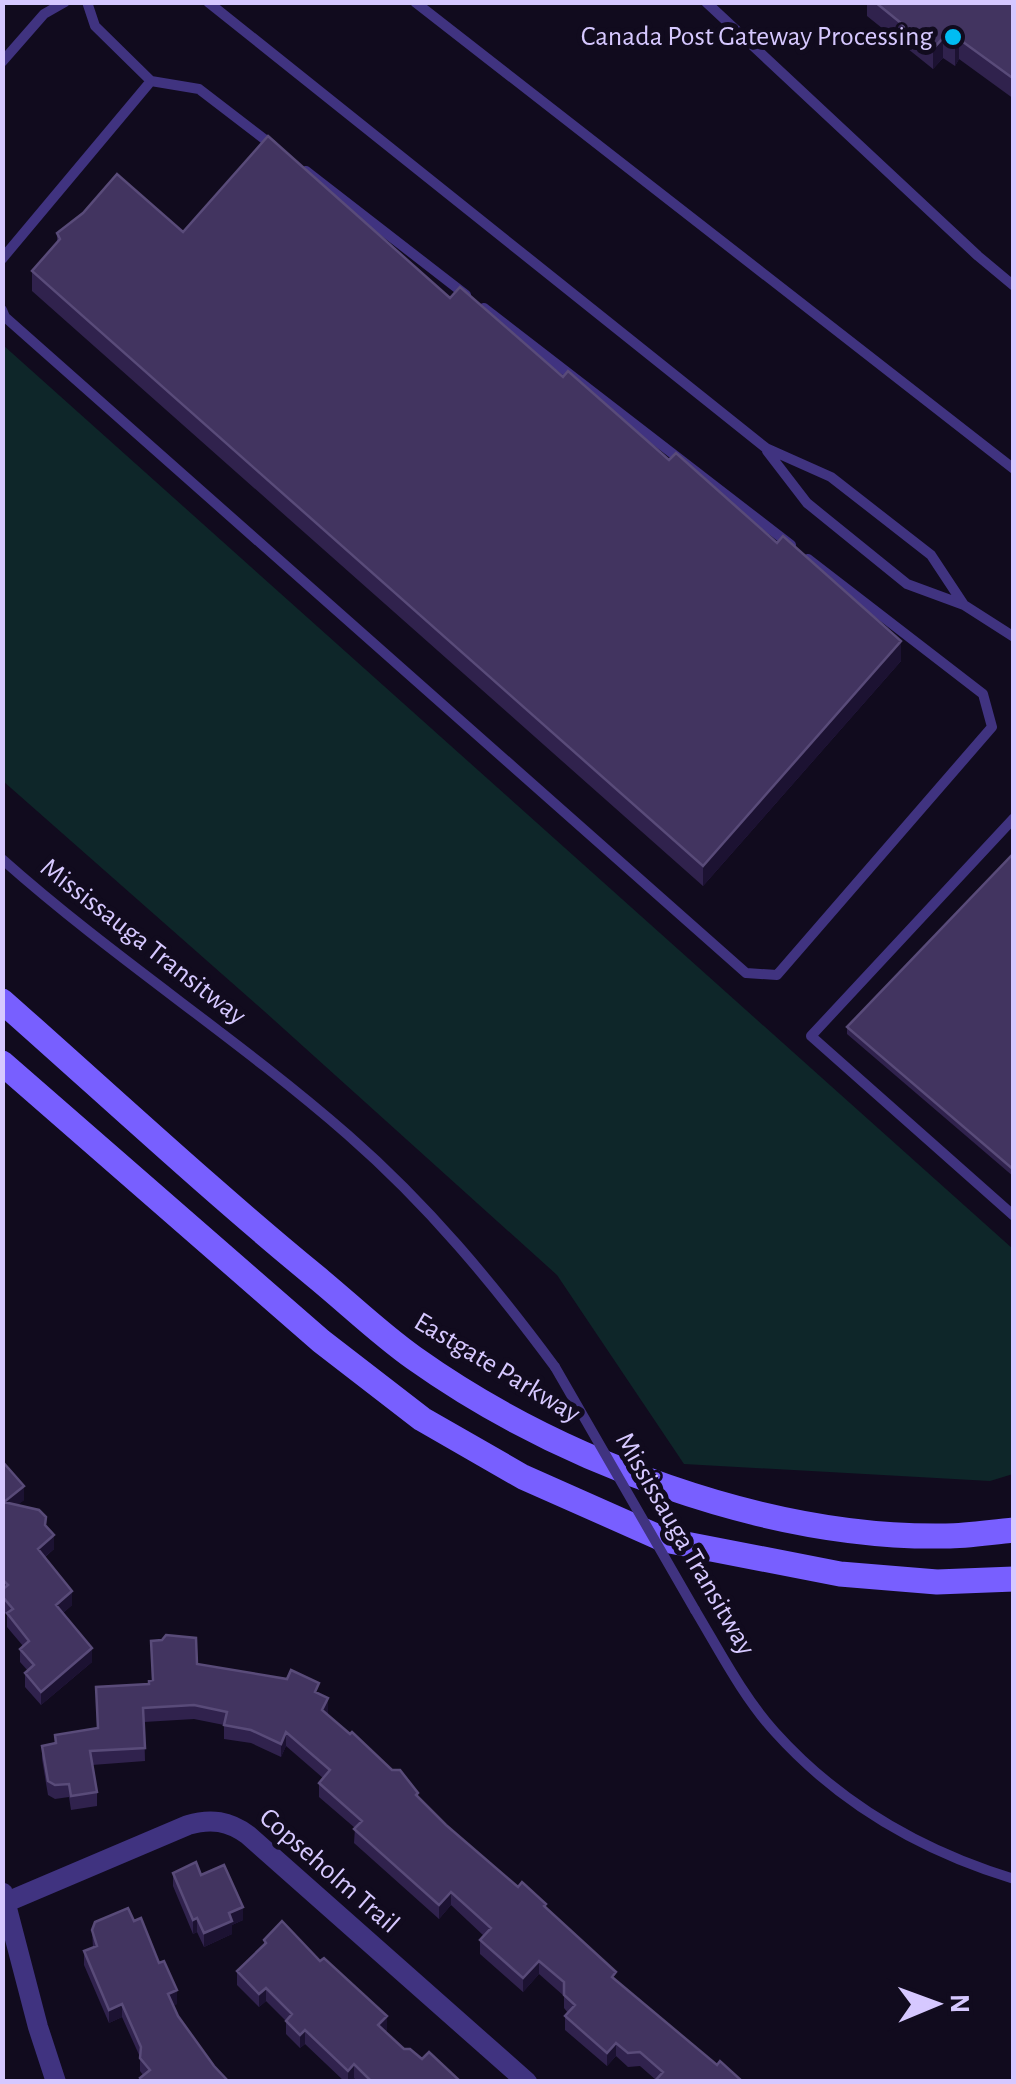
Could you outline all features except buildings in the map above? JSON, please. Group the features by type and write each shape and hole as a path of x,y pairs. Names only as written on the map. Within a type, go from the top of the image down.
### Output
{"main road":[{"name":"Eastgate Parkway","path":"2,1001 272,1241 414,1358 600,1464 686,1494 774,1516 852,1529 944,1536 1014,1530"},
{"path":"2,1062 321,1341 422,1419 522,1477 646,1532 681,1543 840,1574 937,1582 1014,1579"}],"street":[{"name":"Copseholm Trail","path":"3,1899 188,1825 209,1820 230,1824 248,1835 527,2082"},
{"path":"3,1899 56,2082"}],"lane":[{"path":"2,62 44,14 65,2"},
{"path":"87,2 96,26 151,80 199,89 278,150"},
{"path":"208,2 766,448 832,477 931,554 964,605"},
{"path":"415,2 1014,469"},
{"path":"706,2 1014,286"},
{"path":"2,259 151,80"},
{"path":"2,310 5,317 746,973 777,975 992,727 983,694 294,162"},
{"path":"766,448 807,504 907,584 964,605 1014,636"},
{"path":"1014,818 811,1036 1014,1216"},
{"name":"Mississauga Transitway","path":"2,859 349,1136 419,1201 493,1282 555,1368 695,1610 772,1730 833,1789 904,1836 1014,1880"}],"green space":[{"path":"3,345 1013,1249 1013,1474 990,1481 684,1464 557,1275 3,781"}],"place":[{"name":"Canada Post Gateway Processing","path":"953,37"}]}
